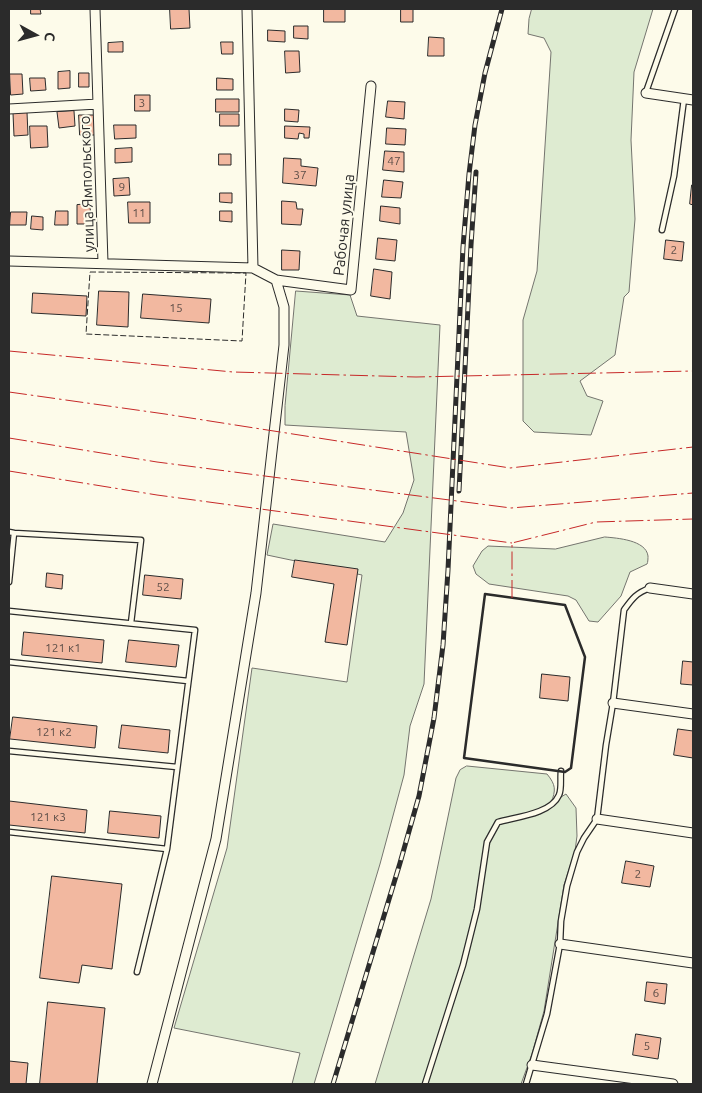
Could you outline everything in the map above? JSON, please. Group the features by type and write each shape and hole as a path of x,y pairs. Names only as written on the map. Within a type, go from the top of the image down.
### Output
{"street":[{"name":"улица Ямпольского","path":"95,9 103,264"},
{"path":"152,1084 216,839 256,592 284,345 284,307 276,280 253,268 247,9"},
{"name":"Рабочая улица","path":"276,280 352,290 371,86"},
{"path":"646,93 689,99"},
{"name":"улица Ямпольского","path":"9,109 98,104"},
{"name":"улица Ямпольского","path":"9,261 253,268"},
{"path":"650,588 693,594"},
{"path":"613,703 693,714"},
{"path":"597,819 693,833"},
{"path":"560,944 693,963"},
{"path":"532,1065 673,1084"}],"lane":[{"path":"646,93 675,9"},
{"path":"662,230 689,99"},
{"path":"9,582 11,532 141,540 130,623"},
{"path":"526,1084 547,1014 560,944 561,921 567,886 577,852 597,819 624,610 640,592 650,588"},
{"path":"9,611 195,630 167,849 137,972"},
{"path":"9,662 188,681"},
{"path":"9,751 177,767"},
{"path":"425,1084 463,965 477,909 487,842 498,822 544,810 553,804 560,794 561,771"},
{"path":"9,832 167,849"}],"green space":[{"path":"532,9 653,9 634,72 631,140 635,219 629,292 624,297 615,355 580,381 587,396 603,401 591,435 534,432 523,421 523,320 537,271 551,52 544,38 528,34"},
{"path":"296,291 350,295 357,316 440,325 424,684 410,726 404,775 380,864 314,1084 292,1084 300,1053 174,1028 227,848 252,668 347,682 362,575 267,555 273,524 385,542 403,513 414,480 406,432 285,425 285,406"},
{"path":"605,537 637,543 646,551 648,560 647,564 630,572 621,596 598,622 589,621 576,600 568,596 489,584 476,574 473,566 482,551 488,546 555,549"},
{"path":"467,766 547,774 554,788 551,803 566,794 576,808 577,836 575,851 564,885 544,1011 532,1054 521,1084 375,1084 431,899 456,778 460,770"}],"building":[{"path":"31,9 40,9 41,14 31,14"},
{"path":"170,9 189,9 190,28 171,29"},
{"path":"324,9 345,9 345,22 324,22"},
{"path":"401,9 413,9 413,22 401,22"},
{"path":"294,26 308,26 308,39 294,38"},
{"path":"268,30 285,31 285,42 268,41"},
{"path":"429,37 444,38 444,56 428,56"},
{"path":"123,42 123,52 108,52 108,43"},
{"path":"221,42 233,42 233,54 222,54"},
{"path":"285,51 299,51 300,72 286,73"},
{"path":"70,71 70,88 58,89 58,72"},
{"path":"79,73 89,73 89,87 79,87"},
{"path":"10,74 22,74 23,94 11,95"},
{"path":"30,78 45,78 46,90 31,91"},
{"path":"217,78 233,79 233,90 217,90"},
{"path":"135,95 150,95 150,111 135,111"},
{"path":"216,99 239,99 239,112 216,112"},
{"path":"388,101 405,102 404,119 386,117"},
{"path":"285,109 299,110 298,122 285,121"},
{"path":"74,111 75,126 59,128 57,112"},
{"path":"27,112 28,135 14,136 13,113"},
{"path":"220,114 239,114 239,126 220,126"},
{"path":"79,115 96,115 96,135 80,135"},
{"path":"114,125 136,125 136,138 115,139"},
{"path":"30,126 47,126 48,147 31,148"},
{"path":"285,126 310,127 309,138 304,138 304,134 299,133 298,139 285,138"},
{"path":"387,128 406,129 405,145 386,144"},
{"path":"132,148 132,162 115,163 115,149"},
{"path":"385,151 404,152 404,172 383,170"},
{"path":"219,154 231,154 231,165 219,165"},
{"path":"284,158 301,159 301,166 318,168 316,186 283,183"},
{"path":"129,178 130,195 114,196 113,179"},
{"path":"384,180 403,182 401,198 382,197"},
{"path":"693,185 693,205 690,204"},
{"path":"220,193 232,193 232,203 220,202"},
{"path":"282,201 296,202 297,209 303,209 301,225 282,224"},
{"path":"128,202 150,202 150,223 129,223"},
{"path":"90,204 91,224 77,224 77,205"},
{"path":"381,206 400,208 400,224 380,221"},
{"path":"56,211 68,211 68,225 55,225"},
{"path":"220,211 232,211 232,222 220,221"},
{"path":"11,212 27,212 26,225 10,225"},
{"path":"32,216 43,217 43,230 31,229"},
{"path":"378,238 397,240 395,261 376,259"},
{"path":"666,240 684,242 682,261 664,259"},
{"path":"282,250 300,251 299,270 282,270"},
{"path":"374,269 392,272 390,299 371,296"},
{"path":"99,291 129,292 128,327 97,325"},
{"path":"33,293 87,296 86,316 32,313"},
{"path":"143,294 211,299 209,323 141,318"},
{"path":"295,560 358,569 347,645 325,642 334,584 292,577"},
{"path":"47,573 63,575 62,589 46,587"},
{"path":"145,575 183,579 181,599 143,595"},
{"path":"24,632 104,640 102,663 22,655"},
{"path":"129,640 179,645 176,667 126,662"},
{"path":"683,661 693,662 693,685 681,684"},
{"path":"542,674 570,677 568,701 540,698"},
{"path":"13,717 97,726 95,748 10,739"},
{"path":"122,725 170,730 168,753 119,748"},
{"path":"678,729 693,731 693,758 674,755"},
{"path":"9,801 87,810 85,833 9,825"},
{"path":"110,811 161,816 159,838 108,833"},
{"path":"626,861 654,866 650,887 622,883"},
{"path":"52,876 122,884 112,969 82,965 79,983 40,978"},
{"path":"647,982 667,984 665,1004 645,1001"},
{"path":"48,1002 105,1008 97,1084 40,1084"},
{"path":"636,1034 661,1038 658,1059 633,1055"},
{"path":"9,1061 28,1063 26,1084 9,1084"}],"railway":[{"path":"333,1084 419,796 434,718 443,645 448,570 463,247 469,174 475,125 485,73 502,9"},
{"path":"459,491 476,172"}],"fence":[{"path":"90,272 246,273 242,341 86,334 90,272"}],"wall":[{"path":"485,594 565,605 585,657 571,768 565,772 464,758 485,594"}],"power":[{"path":"9,351 233,372 416,377 693,371"},
{"path":"9,392 165,414 510,468 693,447"},
{"path":"9,438 157,462 511,508 693,493"},
{"path":"9,471 157,495 512,543"},
{"path":"512,598 512,543 596,522 693,519"}]}
